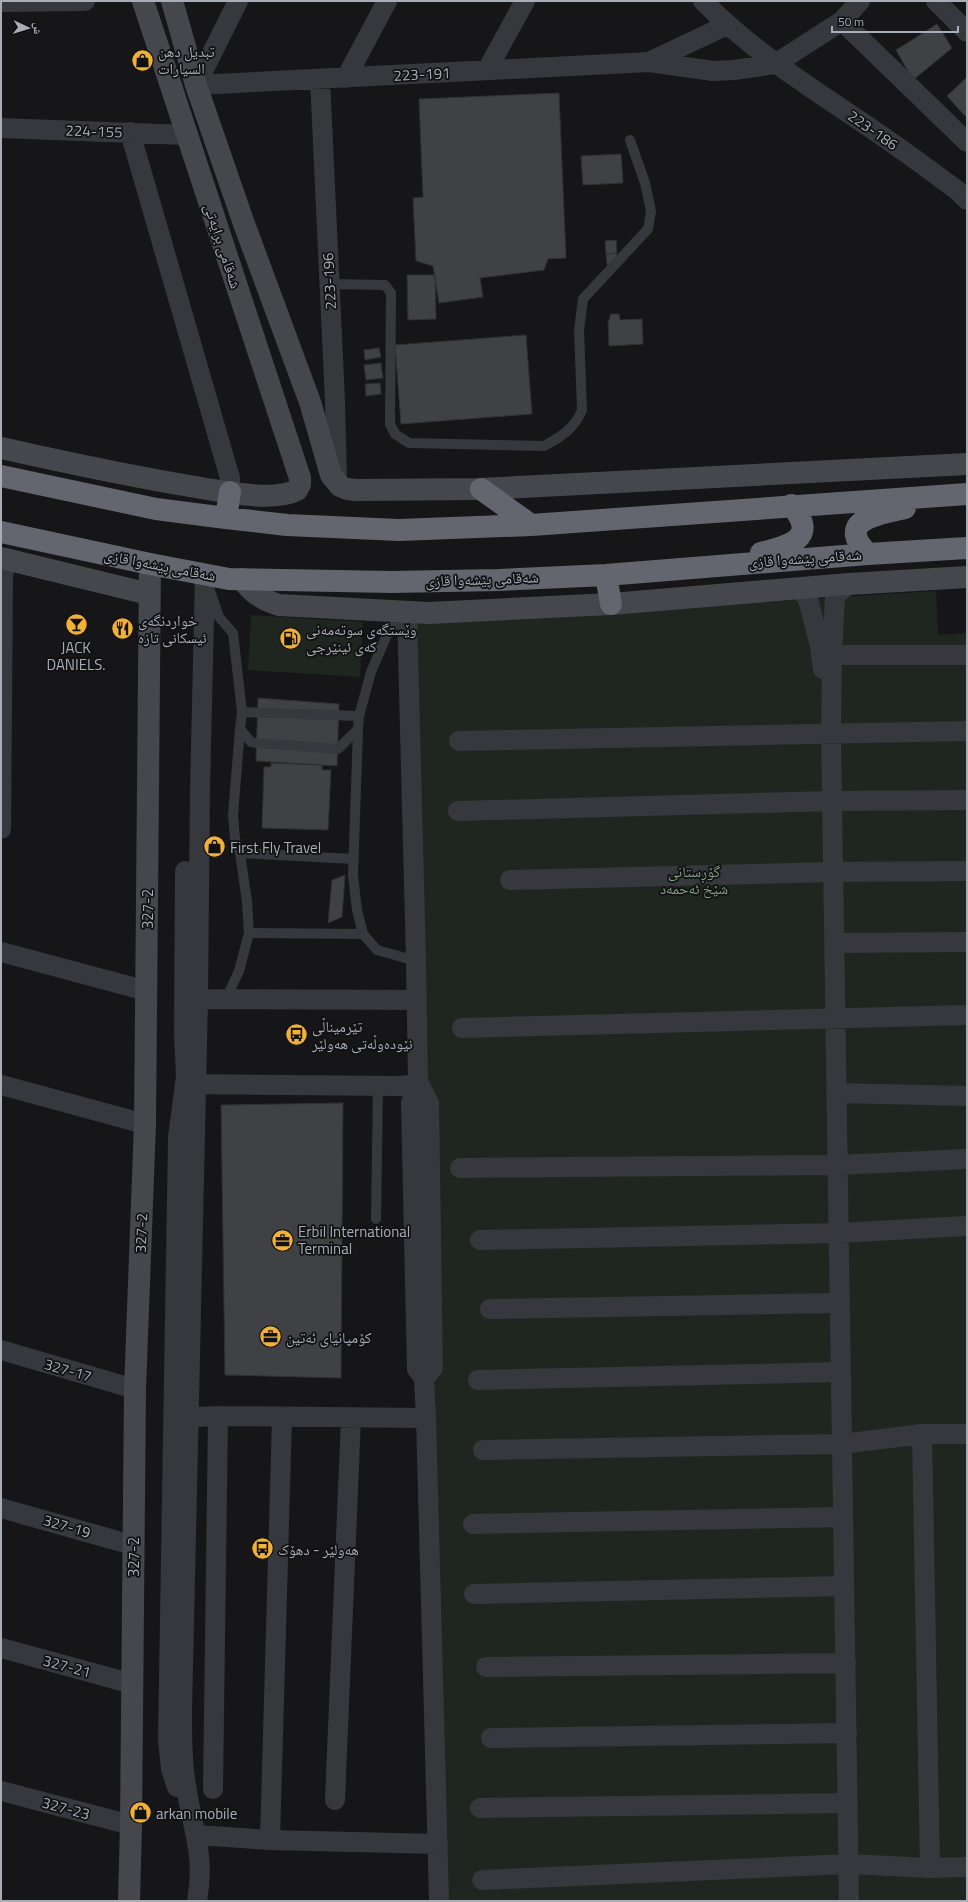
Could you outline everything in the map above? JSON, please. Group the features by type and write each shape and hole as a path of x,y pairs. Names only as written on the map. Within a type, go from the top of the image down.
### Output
{"highway":[{"path":"1,476 156,508 226,518 287,525 399,530 531,525 791,505 967,494"},
{"path":"481,489 531,525"},
{"path":"226,518 230,492"},
{"path":"868,554 856,538 856,529 861,521 875,515 967,494"},
{"path":"712,566 788,546 799,539 803,532 802,522 798,513 791,505"},
{"name":"شەقامی پێشەوا قازی","path":"1,532 150,564 229,579 446,582 606,575 868,554 967,548"},
{"path":"606,575 611,604"}],"street":[{"path":"1,2 85,1"},
{"name":"شەقامی برایەتی","path":"143,1 300,478 300,484 297,490 279,496 230,492"},
{"name":"شەقامی برایەتی","path":"172,1 196,86 243,221 310,402 331,475 337,483"},
{"path":"196,86 238,1"},
{"path":"346,78 387,1"},
{"path":"487,70 525,1"},
{"name":"223-186","path":"703,1 727,25 775,64 874,130 958,191 967,200"},
{"path":"649,62 713,71 734,70 775,64 842,22 860,1"},
{"path":"936,1 967,32"},
{"path":"842,22 965,136"},
{"path":"649,62 727,25"},
{"name":"223-191","path":"196,86 649,62"},
{"name":"223-196","path":"320,79 330,284 337,483"},
{"name":"224-155","path":"1,128 186,134"},
{"path":"1,448 132,477 230,492 230,478 130,132"},
{"path":"220,234 243,221"},
{"path":"337,483 348,489 356,490 481,489 967,464"},
{"path":"1,828 3,559 149,594"},
{"name":"327-2","path":"129,1901 133,1684 132,1545 135,1389 145,1124 150,564"},
{"path":"197,1901 201,1881 200,1857 185,1777 182,1736 181,1418 191,1084 191,999 186,789 199,573"},
{"path":"242,579 250,590 260,597 279,605 408,613 611,604 849,584 967,577"},
{"path":"849,584 835,596 832,655 831,733 849,1901"},
{"path":"799,588 808,599 820,646 831,733"},
{"path":"408,613 418,1082 429,1103 433,1368 424,1378 439,1901"},
{"path":"832,655 967,655"},
{"path":"459,741 967,730"},
{"path":"458,811 832,801 967,800"},
{"path":"510,880 967,870"},
{"path":"834,943 967,942"},
{"path":"1,952 147,991"},
{"path":"191,999 417,1000"},
{"path":"462,1028 967,1015"},
{"path":"191,1084 378,1086 410,1085 418,1082"},
{"path":"1,1085 145,1124"},
{"path":"837,1093 967,1096"},
{"path":"460,1168 838,1165 967,1159"},
{"path":"480,1240 839,1233 967,1226"},
{"path":"490,1308 840,1303"},
{"name":"327-17","path":"1,1350 135,1389"},
{"path":"478,1380 841,1372"},
{"path":"181,1418 218,1416 282,1418 426,1418"},
{"path":"213,1789 218,1416"},
{"path":"270,1840 282,1418"},
{"path":"335,1800 351,1418"},
{"path":"922,1434 930,1868"},
{"path":"483,1450 842,1444 922,1434 967,1434"},
{"name":"327-19","path":"1,1508 132,1545"},
{"path":"473,1524 843,1517"},
{"path":"474,1594 844,1586"},
{"name":"327-21","path":"1,1648 133,1684"},
{"path":"486,1667 846,1663"},
{"path":"491,1738 847,1732"},
{"name":"327-23","path":"1,1791 131,1825"},
{"path":"480,1808 848,1802"},
{"path":"197,1835 270,1840 438,1844"},
{"path":"482,1880 849,1864 930,1868 967,1867"}],"lane":[{"path":"330,284 385,285 391,293 390,424 394,434 409,443 544,446 560,437 577,421 582,410 579,330 584,299 648,229 651,211 645,183 630,140"},
{"path":"199,573 219,617 233,633 242,712 233,815 235,839 240,853 247,902 249,933 239,971 226,1000"},
{"path":"408,613 390,630 371,672 359,716 353,875 357,910 363,934 377,950 416,961"},
{"path":"242,712 359,716"},
{"path":"240,728 251,742 338,749 358,729"},
{"path":"240,853 354,859"},
{"path":"249,933 363,934"},
{"path":"376,1219 378,1086"}],"green space":[{"name":"گۆڕستانی شێخ ئەحمەد","path":"936,591 938,635 967,633 967,1901 437,1901 417,623"},
{"path":"251,615 363,622 360,677 248,670"}],"building":[{"path":"937,24 952,48 913,80 896,50"},
{"path":"967,77 967,114 965,116 947,96"},
{"path":"559,93 566,258 548,259 544,270 480,278 483,297 439,303 433,266 416,261 413,198 423,197 419,99"},
{"path":"621,154 623,183 583,185 581,156"},
{"path":"616,240 617,253 606,254 605,241"},
{"path":"617,253 616,262 607,265 606,254"},
{"path":"407,275 435,275 436,319 408,320"},
{"path":"611,314 619,314 620,320 642,319 643,344 609,346 608,323"},
{"path":"526,335 532,414 401,424 395,345"},
{"path":"379,348 381,357 365,360 364,350"},
{"path":"381,363 383,378 366,380 364,365"},
{"path":"380,383 381,394 366,396 365,384"},
{"path":"258,698 339,704 337,766 256,761"},
{"path":"271,763 322,765 322,770 331,770 328,830 262,828 264,767 271,767"},
{"path":"345,875 342,917 328,923 332,880"},
{"name":"Erbil International Terminal","path":"343,1103 341,1378 225,1375 221,1105"}],"place":[{"name":"تبديل دهن السيارات","path":"143,60"},
{"name":"JACK DANIELS.","path":"76,624"},
{"name":"خواردنگەی ئیسکانی تازە","path":"123,629"},
{"name":"وێستگەی سوتەمەنی کەی ئینێرجی","path":"291,638"},
{"name":"First Fly Travel","path":"214,847"},
{"name":"تێرمیناڵی نێودەوڵەتی هەولێر","path":"297,1035"},
{"name":"Erbil International Terminal","path":"283,1240"},
{"name":"کۆمپانیای ئەتین","path":"271,1337"},
{"name":"هەولێر - دهۆک","path":"263,1549"},
{"name":"arkan mobile","path":"141,1813"}]}
